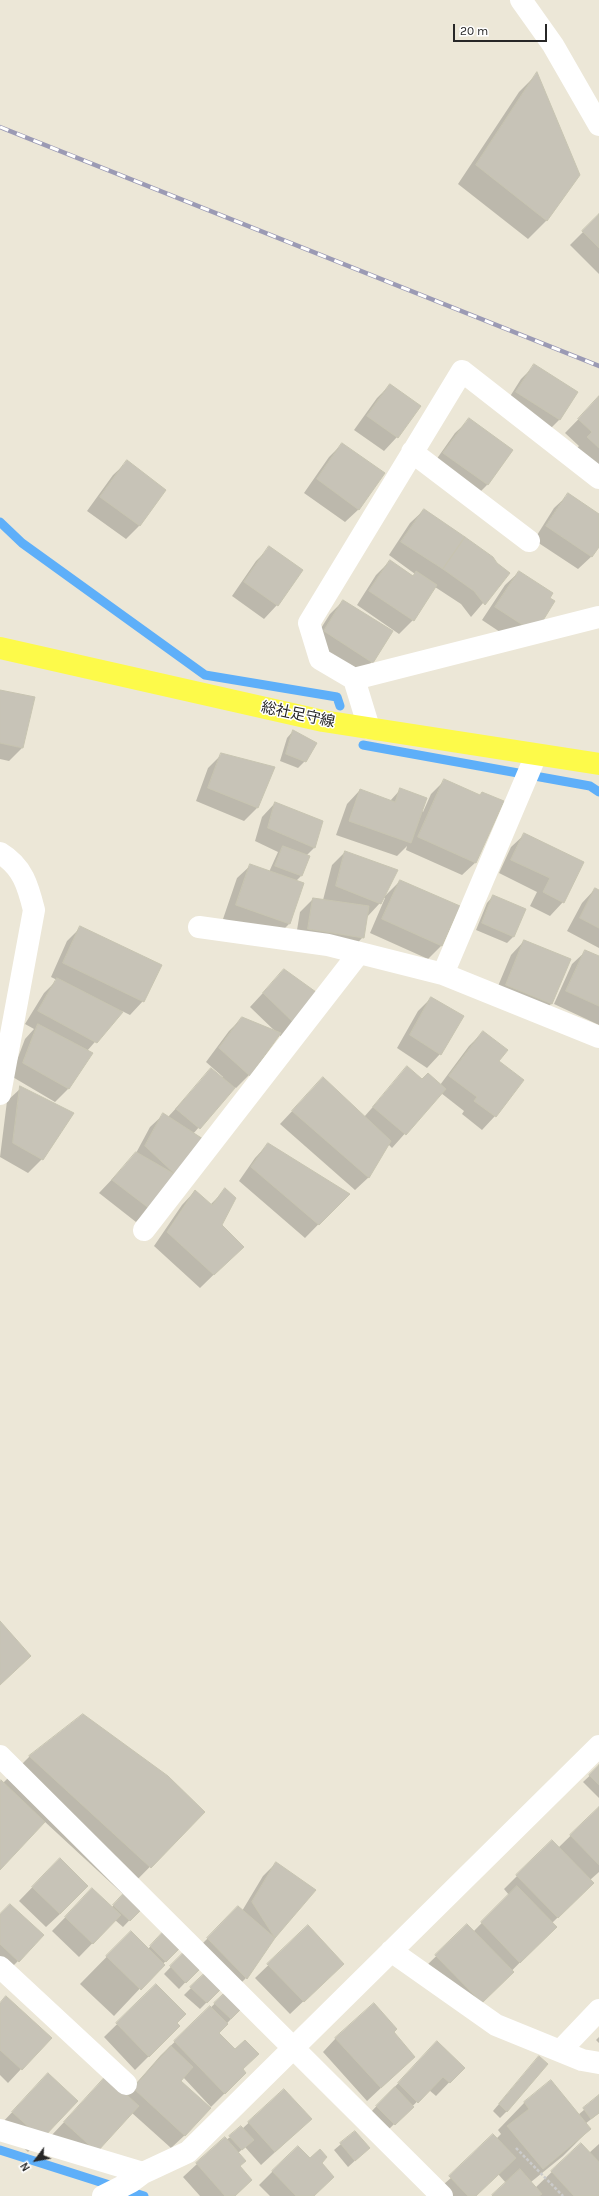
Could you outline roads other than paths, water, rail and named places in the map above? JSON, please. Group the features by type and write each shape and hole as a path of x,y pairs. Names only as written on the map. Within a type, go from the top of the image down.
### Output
{"main road":[{"name":"総社足守線","path":"0,648 323,721 599,764"}],"street":[{"path":"521,0 553,45 599,125"},
{"path":"369,728 354,679 320,659 309,623 462,371 599,478"},
{"path":"412,452 529,541"},
{"path":"354,679 599,617"},
{"path":"443,974 536,754"},
{"path":"0,853 10,859 26,881 34,910 0,1094"},
{"path":"199,927 328,945 443,974 599,1037"},
{"path":"144,1230 359,953"},
{"path":"106,2195 188,2152 599,1746"},
{"path":"0,1756 294,2046 442,2196"},
{"path":"390,1951 496,2025 582,2060 599,2064"},
{"path":"0,1967 126,2084"},
{"path":"560,2051 599,2010"},
{"path":"0,2130 137,2178"}],"waterway":[{"path":"0,522 22,543 205,675 337,697 340,706"},
{"path":"363,745 590,786 599,792"},
{"path":"0,2150 144,2196"}],"railway":[{"path":"0,127 599,366"}]}
